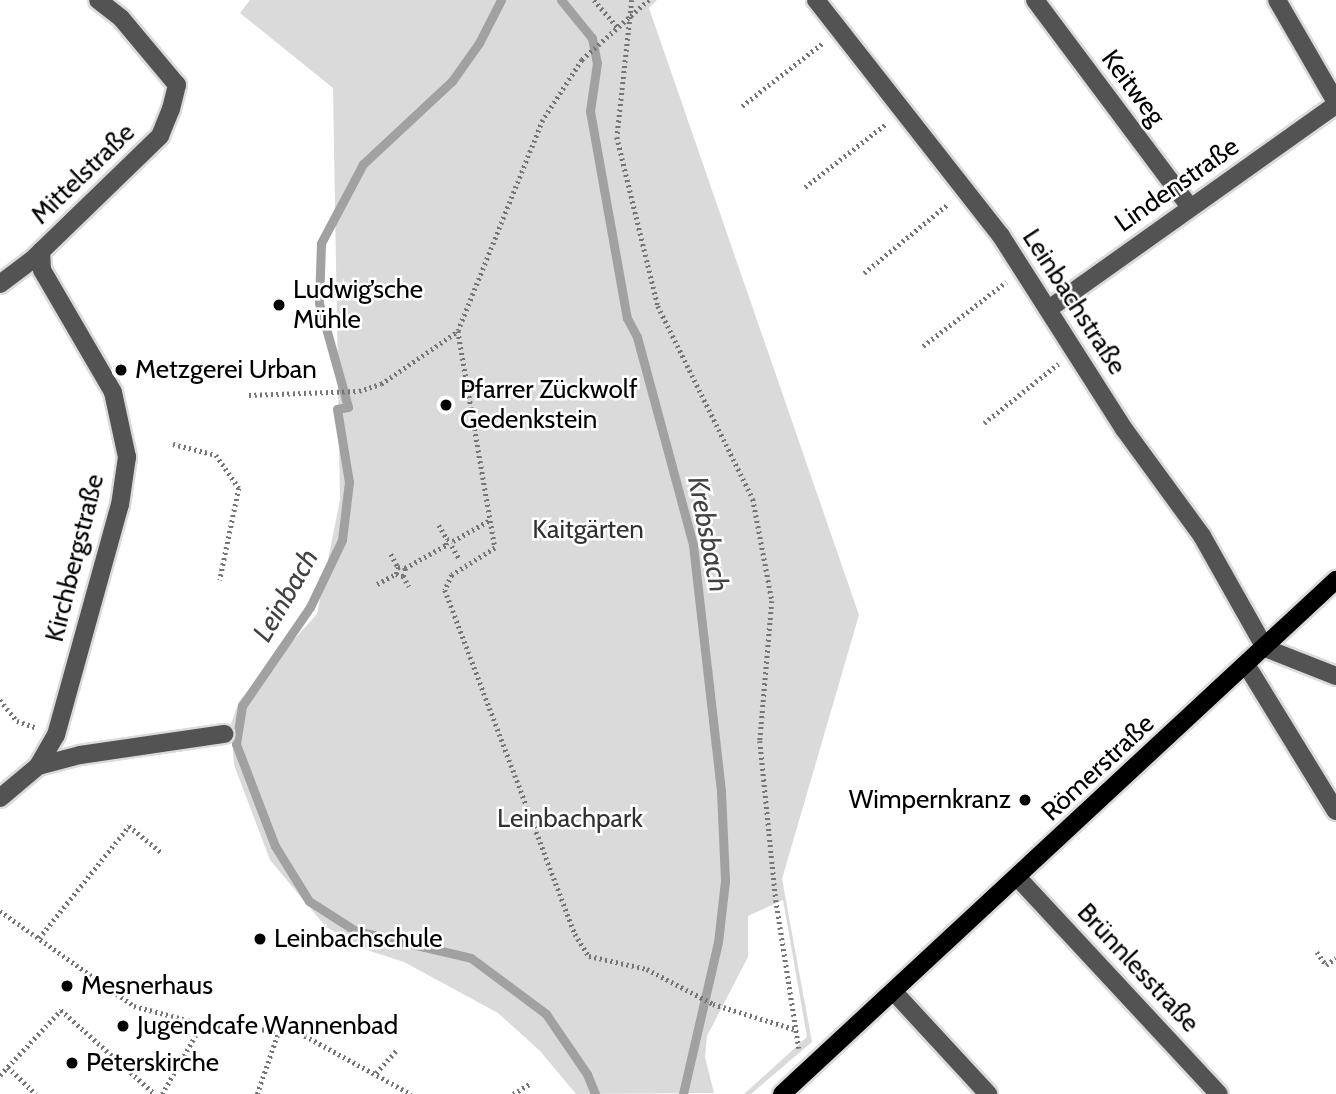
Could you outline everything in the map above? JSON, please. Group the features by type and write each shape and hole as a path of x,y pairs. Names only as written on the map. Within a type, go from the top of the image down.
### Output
{"main road":[{"name":"Römerstraße","path":"782,1094 1247,666 1336,580"}],"street":[{"name":"Mittelstraße","path":"0,284 41,251 160,136 177,85 121,18 98,0"},
{"name":"Leinbachstraße","path":"816,0 965,190 1023,269 1124,429 1202,536 1265,648"},
{"name":"Keitweg","path":"1034,0 1190,207"},
{"path":"1277,0 1336,104"},
{"name":"Lindenstraße","path":"1050,308 1336,104"},
{"name":"Kirchbergstraße","path":"0,797 38,766 56,735 120,505 127,457 113,393 42,270 41,251"},
{"path":"1265,648 1336,676"},
{"path":"1247,666 1336,811"},
{"name":"Kirchbergstraße","path":"38,766 80,755 224,734"},
{"name":"Brünnlesstraße","path":"1018,877 1219,1094"},
{"path":"894,992 988,1094"}],"path":[{"path":"594,0 619,29"},
{"path":"632,0 633,17 618,137 659,306 753,499 772,601 760,741 776,900 797,1030 713,1004 647,969 589,956 575,934 445,590 452,575 495,548 458,331 543,120 582,60 633,17 649,0"},
{"path":"742,106 839,31"},
{"path":"805,187 902,112"},
{"path":"864,273 965,190"},
{"path":"923,346 1023,269"},
{"path":"249,395 359,391 381,384 458,331"},
{"path":"984,423 1075,350"},
{"path":"173,444 216,456 239,488 220,580"},
{"path":"398,567 405,568 490,520"},
{"path":"439,525 460,560"},
{"path":"377,584 396,573 398,567 391,554"},
{"path":"403,576 405,568"},
{"path":"396,573 403,576 410,586"},
{"path":"0,700 17,721"},
{"path":"39,938 129,826 162,853"},
{"path":"0,911 134,1006 202,1024 300,1033 411,1094"},
{"path":"1317,952 1326,965 1336,958"},
{"path":"0,1075 61,1010 155,1094"},
{"path":"162,1094 202,1024"},
{"path":"257,1094 278,1033"},
{"path":"376,1073 397,1050"},
{"path":"8,1067 36,1094"},
{"path":"513,1094 531,1083"},
{"path":"141,1094 147,1088"}],"green space":[{"name":"Leinbachpark","path":"250,0 657,0 649,8 859,615 782,879 812,1042 751,1094 744,1094 807,1037 783,900 748,916 748,957 707,1036 705,1057 714,1093 576,1094 540,1051 498,1013 404,962 370,951 326,927 270,860 234,765 231,724 239,701 317,614 340,500 333,88 240,13"}],"waterway":[{"name":"Leinbach","path":"501,0 479,43 452,81 363,164 321,243 319,303 348,407 337,409 349,482 342,540 310,607 242,706 236,744 275,846 309,901 356,931 471,958 546,1014 587,1074 595,1094"},
{"name":"Krebsbach","path":"561,0 592,38 597,63 590,111 627,318 637,337 693,545 721,792 725,881 718,942 683,1094"}],"place":[{"name":"Ludwig’sche Mühle","path":"279,305"},
{"name":"Metzgerei Urban","path":"121,370"},
{"name":"Pfarrer Zückwolf Gedenkstein","path":"446,405"},
{"name":"Wimpernkranz","path":"1025,800"},
{"name":"Leinbachschule","path":"260,939"},
{"name":"Mesnerhaus","path":"67,986"},
{"name":"Jugendcafe Wannenbad","path":"123,1026"},
{"name":"Peterskirche","path":"72,1063"}],"park label":[{"name":"Kaitgärten","path":"588,530"}]}
